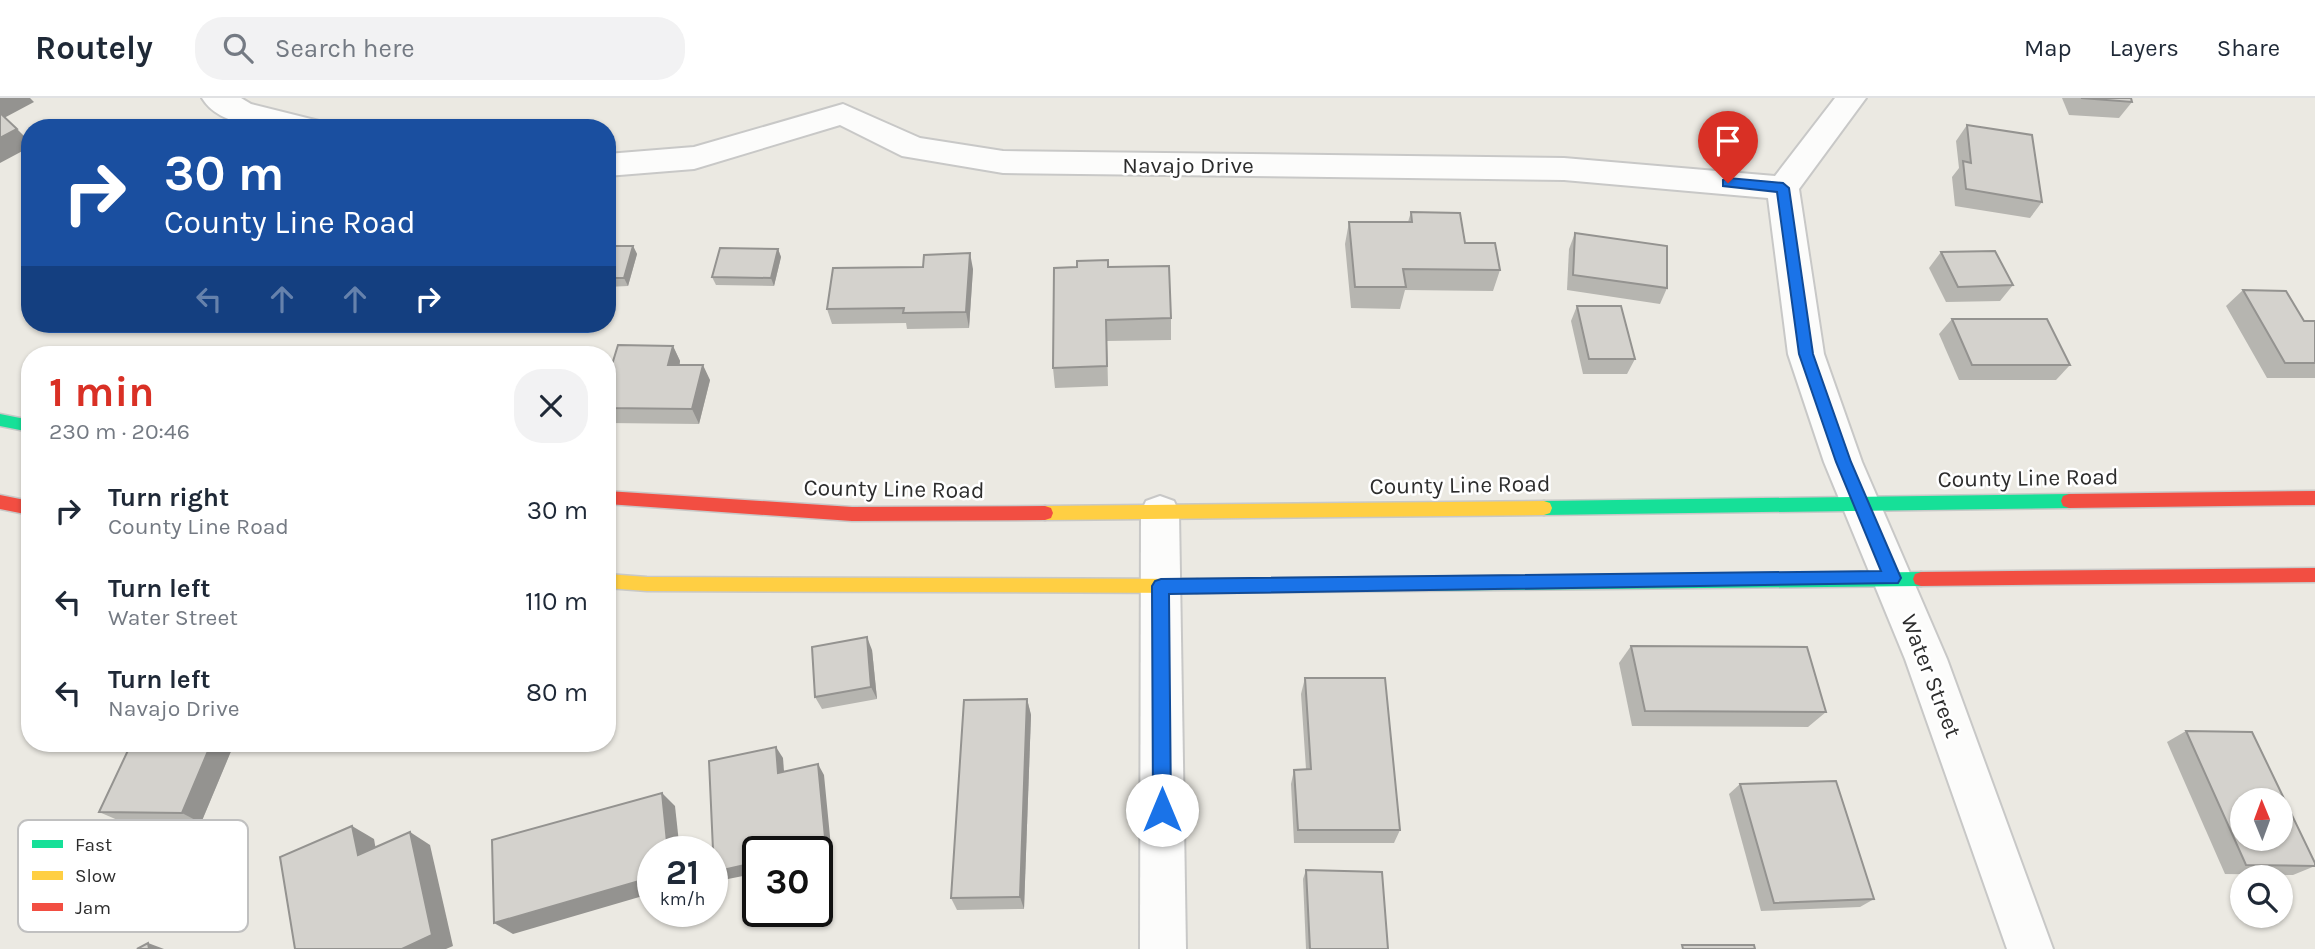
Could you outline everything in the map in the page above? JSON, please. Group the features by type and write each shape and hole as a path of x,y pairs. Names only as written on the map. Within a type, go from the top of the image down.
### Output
{"main road":[{"path":"0,422 21,425"},
{"name":"County Line Road","path":"616,499 852,514 2315,498"},
{"path":"0,502 21,506"},
{"path":"616,582 1161,586 2315,575"}],"street":[{"path":"217,98 242,112 271,119"},
{"path":"1783,188 1851,98"},
{"name":"Navajo Drive","path":"616,164 694,158 852,106 913,148 1003,162 1564,169 1783,188"},
{"name":"Water Street","path":"1783,188 1806,354 1859,503 1957,742 2030,949"},
{"path":"1160,512 1163,949"}],"building":[{"path":"2081,98 2131,98 2132,102"},
{"path":"0,113 17,129 0,138"},
{"path":"1967,125 2032,135 2042,202 1966,189 1963,161 1971,163"},
{"path":"1411,212 1460,213 1465,243 1495,243 1500,270 1403,269 1406,287 1355,287 1349,222 1412,222"},
{"path":"1575,233 1667,246 1667,288 1573,275"},
{"path":"616,246 633,246 624,278 616,278"},
{"path":"720,248 778,249 771,278 712,277"},
{"path":"1995,251 2013,285 1958,287 1941,252"},
{"path":"970,253 966,312 903,313 904,308 827,309 833,268 923,267 924,255"},
{"path":"1108,260 1108,267 1169,266 1171,318 1106,320 1107,366 1053,368 1054,268 1077,267 1077,261"},
{"path":"2243,290 2286,291 2304,321 2315,321 2315,363 2285,363"},
{"path":"1577,306 1621,306 1635,359 1589,359"},
{"path":"1952,319 2047,319 2070,365 1972,365"},
{"path":"618,345 673,346 668,365 703,365 692,409 616,408"},
{"path":"867,637 871,687 815,697 812,647"},
{"path":"1631,646 1807,647 1826,712 1645,711"},
{"path":"1305,678 1385,678 1400,830 1298,830 1294,770 1311,769"},
{"path":"1027,699 1020,897 951,898 964,700"},
{"path":"2186,731 2252,732 2279,788 2230,788 2230,829"},
{"path":"776,747 778,773 818,764 825,836 742,836 742,866 728,869 728,836 712,836 709,761"},
{"path":"127,752 208,752 182,813 99,812"},
{"path":"1836,781 1874,899 1774,903 1740,784"},
{"path":"662,793 666,836 637,836 637,882 494,923 492,840"},
{"path":"2293,817 2315,866 2246,865 2240,851 2293,851"},
{"path":"352,826 358,855 410,832 432,935 402,949 295,949 280,857"},
{"path":"1306,870 1382,872 1388,949 1310,949"},
{"path":"148,943 149,949 137,949"},
{"path":"1682,945 1754,945 1755,949 1683,949"}],"traffic: fast":[{"path":"0,420 21,424"},
{"path":"1544,508 2069,501"},
{"path":"1197,586 1921,579"}],"traffic: slow":[{"path":"1045,513 1544,508"},
{"path":"616,582 1197,586"}],"traffic: jam":[{"path":"616,498 852,514 1045,513"},
{"path":"2069,501 2315,498"},
{"path":"0,502 21,506"},
{"path":"1921,579 2315,575"}],"route":[{"path":"1162,810 1161,586 1892,578 1843,462 1806,354 1783,188 1728,183"}]}
